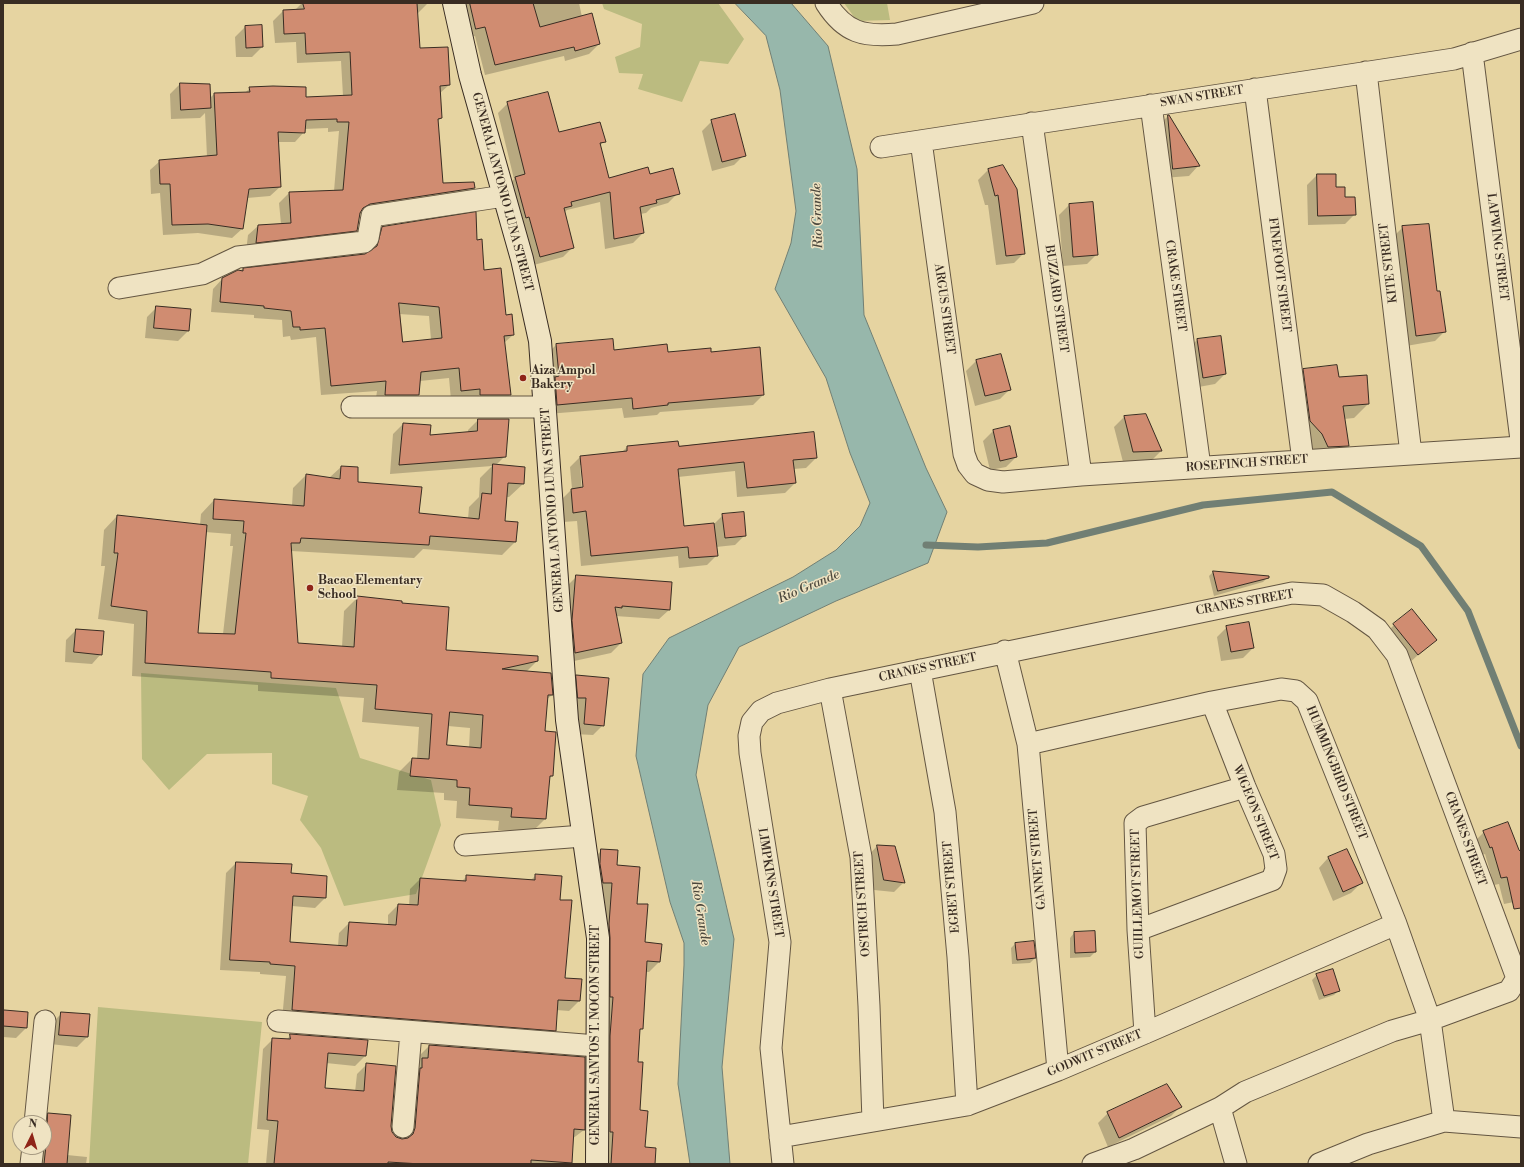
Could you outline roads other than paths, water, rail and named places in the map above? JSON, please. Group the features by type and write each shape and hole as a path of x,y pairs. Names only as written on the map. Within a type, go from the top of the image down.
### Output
{"main road":[{"name":"GENERAL ANTONIO LUNA STREET","path":"454,3 470,75 522,259 540,341 567,720 583,836"},
{"name":"GENERAL SANTOS T. NOCON STREET","path":"583,836 598,938 597,1164"}],"street":[{"path":"826,3 832,13 846,26 859,33 876,36 897,34 1033,3"},
{"name":"SWAN STREET","path":"882,147 1454,58 1521,39"},
{"name":"LAPWING STREET","path":"1472,53 1521,440"},
{"name":"KITE STREET","path":"1366,72 1411,454"},
{"name":"FINEFOOT STREET","path":"1255,89 1304,461"},
{"name":"CRAKE STREET","path":"1151,105 1200,467"},
{"name":"BUZZARD STREET","path":"1032,123 1081,475"},
{"name":"ARGUS STREET","path":"921,141 964,454 968,465 975,474"},
{"path":"119,288 202,274 238,256 364,242 368,238 372,216 504,196"},
{"path":"352,407 545,406"},
{"name":"ROSEFINCH STREET","path":"975,474 988,480 1003,482 1081,475 1521,447"},
{"name":"CRANES STREET","path":"752,722 761,711 777,704 830,689 1005,651 1292,593 1323,595 1353,612 1377,629 1397,655 1517,978 1509,991 1430,1020"},
{"name":"GANNET STREET","path":"1005,651 1028,744 1058,1070"},
{"name":"EGRET STREET","path":"920,670 945,812 958,957 967,1105"},
{"name":"OSTRICH STREET","path":"830,689 861,857 869,1006 873,1121"},
{"name":"HUMMINGBIRD STREET","path":"1028,744 1212,702 1281,689 1296,691 1307,702 1396,924 1430,1020 1444,1122"},
{"name":"WIGEON STREET","path":"1138,930 1272,880 1276,869 1274,854 1245,787 1212,702"},
{"name":"LIMPKINS STREET","path":"752,722 749,736 750,753 780,942 771,1048 783,1164"},
{"name":"GUIILLEMOT STREET","path":"1145,1033 1138,930 1135,823 1143,818 1245,787"},
{"path":"465,845 583,836"},
{"name":"GODWIT STREET","path":"780,1137 967,1105 1058,1070 1396,924"},
{"path":"1093,1164 1136,1156 1245,1092 1392,1031 1430,1020"},
{"path":"36,1115 45,1021"},
{"path":"278,1021 597,1046"},
{"path":"403,1127 411,1032"},
{"path":"1220,1108 1236,1164"},
{"path":"1319,1164 1368,1144 1444,1122 1521,1127"}],"water":[{"name":"Rio Grande","path":"735,3 791,3 828,46 857,169 864,315 926,468 947,512 928,563 836,601 739,647 708,705 696,775 734,939 722,1067 730,1164 690,1164 678,1084 684,943 670,902 636,756 643,674 669,638 793,577 836,550 860,526 870,503 850,453 826,378 775,289 791,243 796,211 780,90 766,36"}],"waterway":[{"path":"926,545 978,547 1047,543 1203,505 1332,492 1421,546 1468,611 1521,746"}],"place":[{"name":"Aiza Ampol Bakery","path":"523,378"},
{"name":"Bacao Elementary School","path":"310,588"}]}
